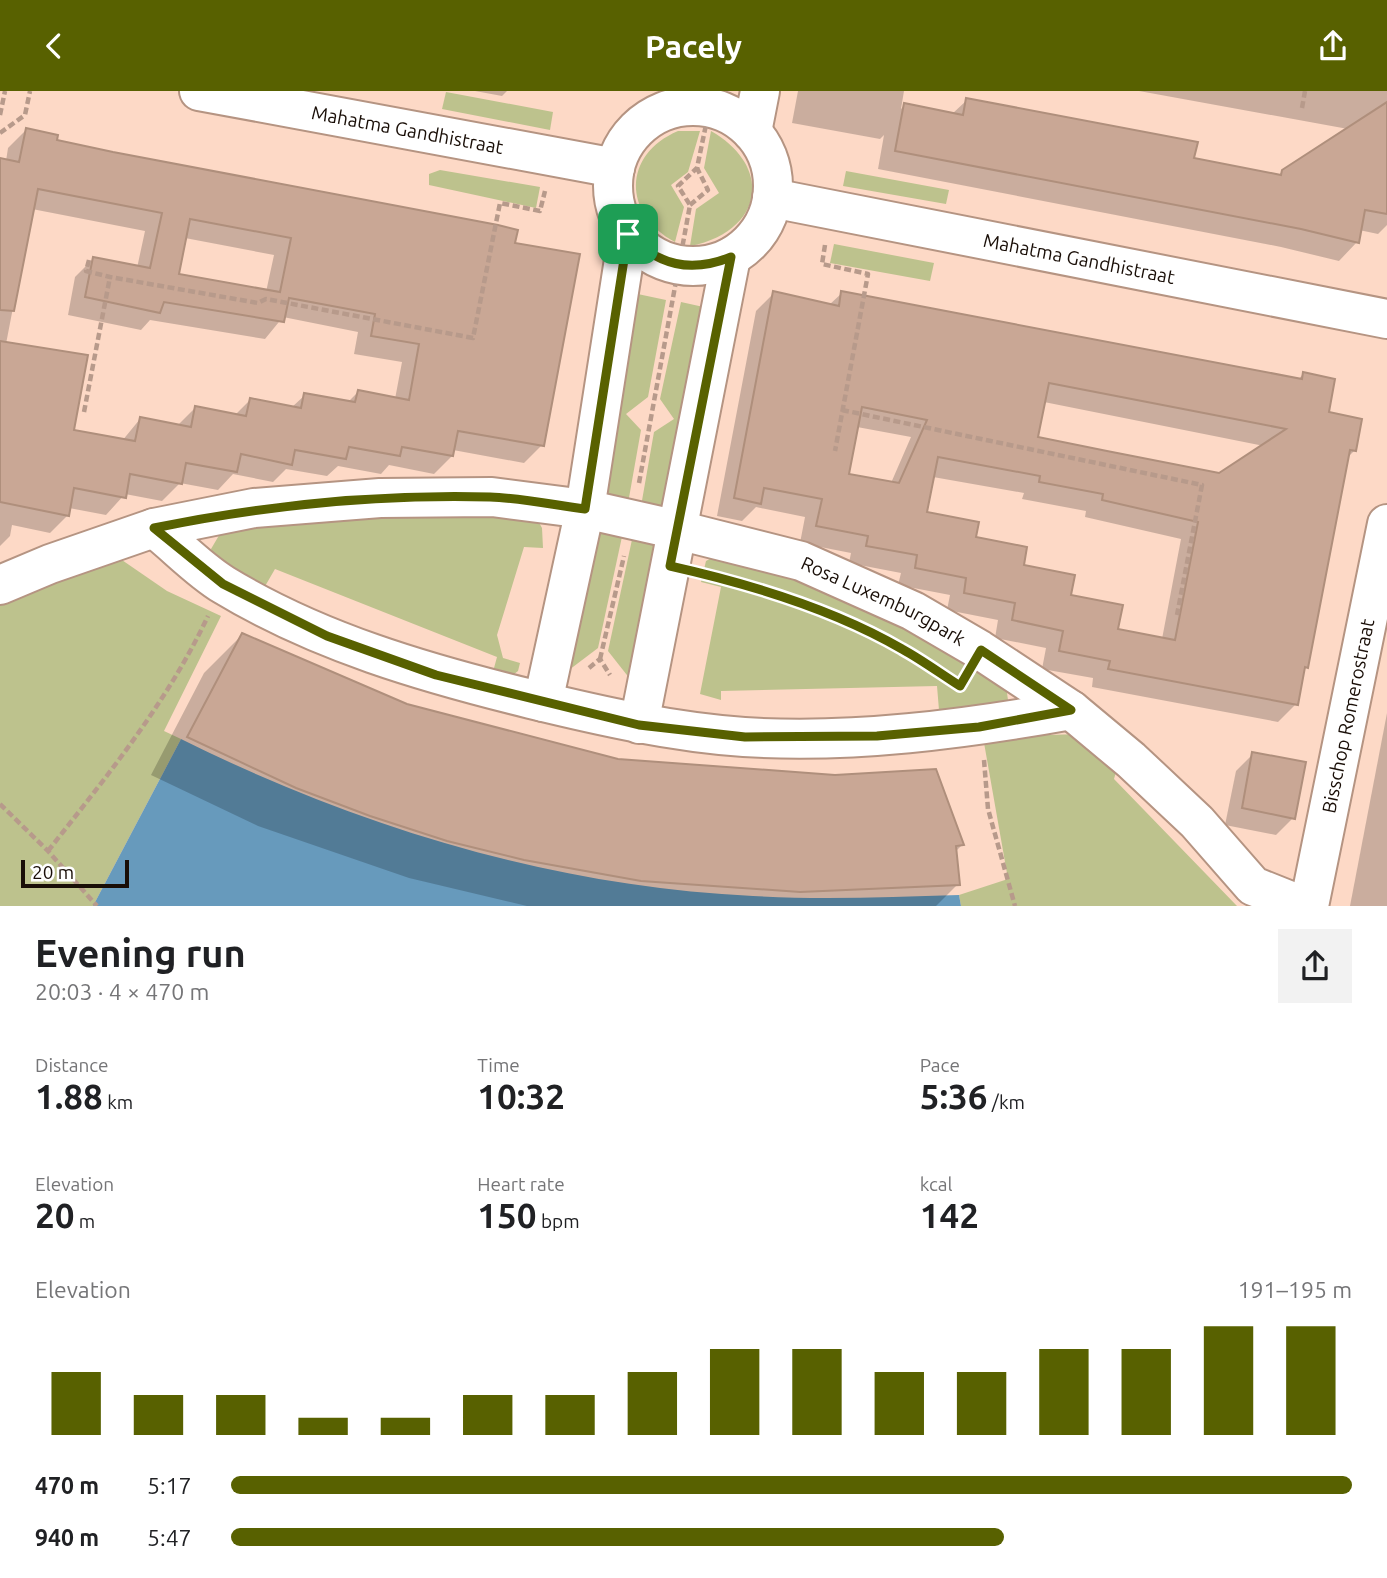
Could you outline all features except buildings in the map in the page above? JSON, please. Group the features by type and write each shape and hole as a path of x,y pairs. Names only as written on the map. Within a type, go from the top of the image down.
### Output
{"street":[{"name":"Mahatma Gandhistraat","path":"199,91 615,168"},
{"path":"752,132 760,91"},
{"path":"711,99 752,132 770,161 772,198 759,233 731,257 697,267 680,266 660,260 642,249 628,234 617,213 613,191 615,168 629,138 656,104 683,107 711,99"},
{"name":"Mahatma Gandhistraat","path":"772,198 1387,319"},
{"path":"543,702 585,509 628,234"},
{"path":"639,725 731,257"},
{"name":"Rosa Luxemburgpark","path":"0,585 50,564 154,528 254,508 380,498 492,497 585,509 678,530 800,561 913,611 981,650 1071,710 1131,760 1197,822 1254,886 1303,906"},
{"name":"Bisschop Romerostraat","path":"1309,906 1387,524"},
{"path":"154,528 223,584 327,636 436,675 639,725 745,737 877,736 979,727 1071,710"}],"path":[{"path":"0,115 5,91"},
{"path":"0,133 25,115 30,91"},
{"path":"1302,108 1305,91"},
{"path":"600,659 632,519 680,266 690,205 678,185 697,168 711,99"},
{"path":"89,260 86,271 110,277 257,303 266,299 473,338 500,203 540,211 554,157"},
{"path":"690,205 708,190 697,168"},
{"path":"830,210 822,264 869,274 835,451"},
{"path":"84,412 110,277"},
{"path":"842,410 1202,485 1177,615"},
{"path":"48,851 133,743 191,653 223,584"},
{"path":"979,727 988,810 1015,906"},
{"path":"0,804 48,851 97,906"}],"green space":[{"path":"446,92 553,112 550,130 442,109"},
{"path":"678,131 700,131 688,172 671,185 684,207 675,242 658,230 646,216 638,201 636,185 639,169 647,155 660,142"},
{"path":"711,131 731,146 745,163 751,180 751,197 745,213 733,227 714,239 690,246 696,209 719,193 704,168"},
{"path":"440,170 540,187 536,208 429,185 429,174"},
{"path":"846,171 949,190 946,204 843,186"},
{"path":"834,244 934,263 930,281 830,263"},
{"path":"633,293 666,300 648,397 626,414 641,430 627,509 594,490"},
{"path":"681,302 708,308 670,509 640,512 654,432 674,419 660,399"},
{"path":"407,511 536,517 542,528 543,548 524,547 497,635 503,658 520,663 518,671 504,682 491,679 497,657 275,569 264,588 215,560 211,549 221,532 262,524"},
{"path":"602,526 623,532 598,648 565,673 587,539"},
{"path":"633,535 653,539 663,552 634,684 608,651"},
{"path":"719,554 881,605 1005,679 1008,700 998,709 940,722 937,686 721,691 721,700 700,694 721,587 701,582 706,561"},
{"path":"119,558 167,591 221,616 164,731 181,739 93,906 0,906 0,601"},
{"path":"1080,734 1118,765 1114,779 1237,906 961,906 959,895 1008,879 983,737"}],"water":[{"path":"181,739 318,800 459,847 531,865 604,880 678,890 830,898 959,895 961,906 93,906"}],"route":[{"path":"628,234 642,249 660,260 680,266 715,264 731,257 670,566 714,576 804,605 900,647 960,686 981,650 1071,710 979,727 877,736 745,737 639,725 436,675 327,636 223,584 154,528 254,508 380,498 492,497 585,509 628,234"}]}
